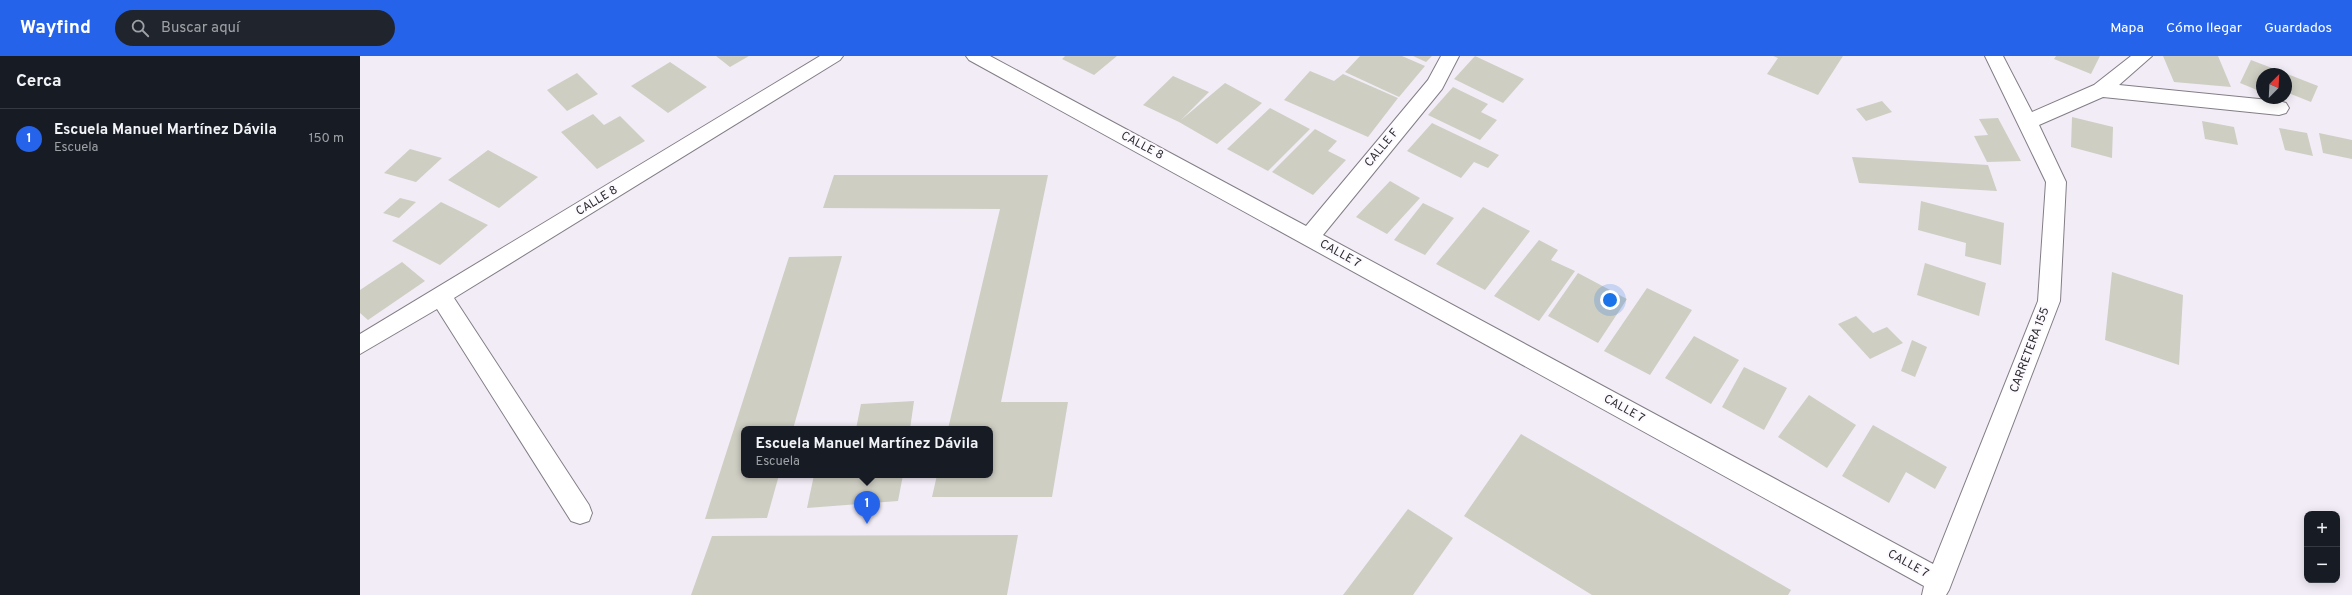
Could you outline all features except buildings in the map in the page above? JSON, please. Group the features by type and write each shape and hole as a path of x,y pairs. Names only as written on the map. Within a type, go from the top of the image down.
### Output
{"street":[{"name":"CALLE 8","path":"360,345 834,56"},
{"name":"CALLE 8","path":"975,56 1308,237"},
{"name":"CALLE F","path":"1308,237 1435,84 1450,56"},
{"name":"CARRETERA 155","path":"1936,588 2049,301 2056,182 2028,122 1994,56"},
{"path":"2028,122 2101,90 2142,56"},
{"path":"2101,90 2279,108"},
{"name":"CALLE 7","path":"1308,237 1936,588"},
{"path":"441,296 580,513"}],"place":[{"name":"Escuela Manuel Martínez Dávila","path":"867,524"}]}
